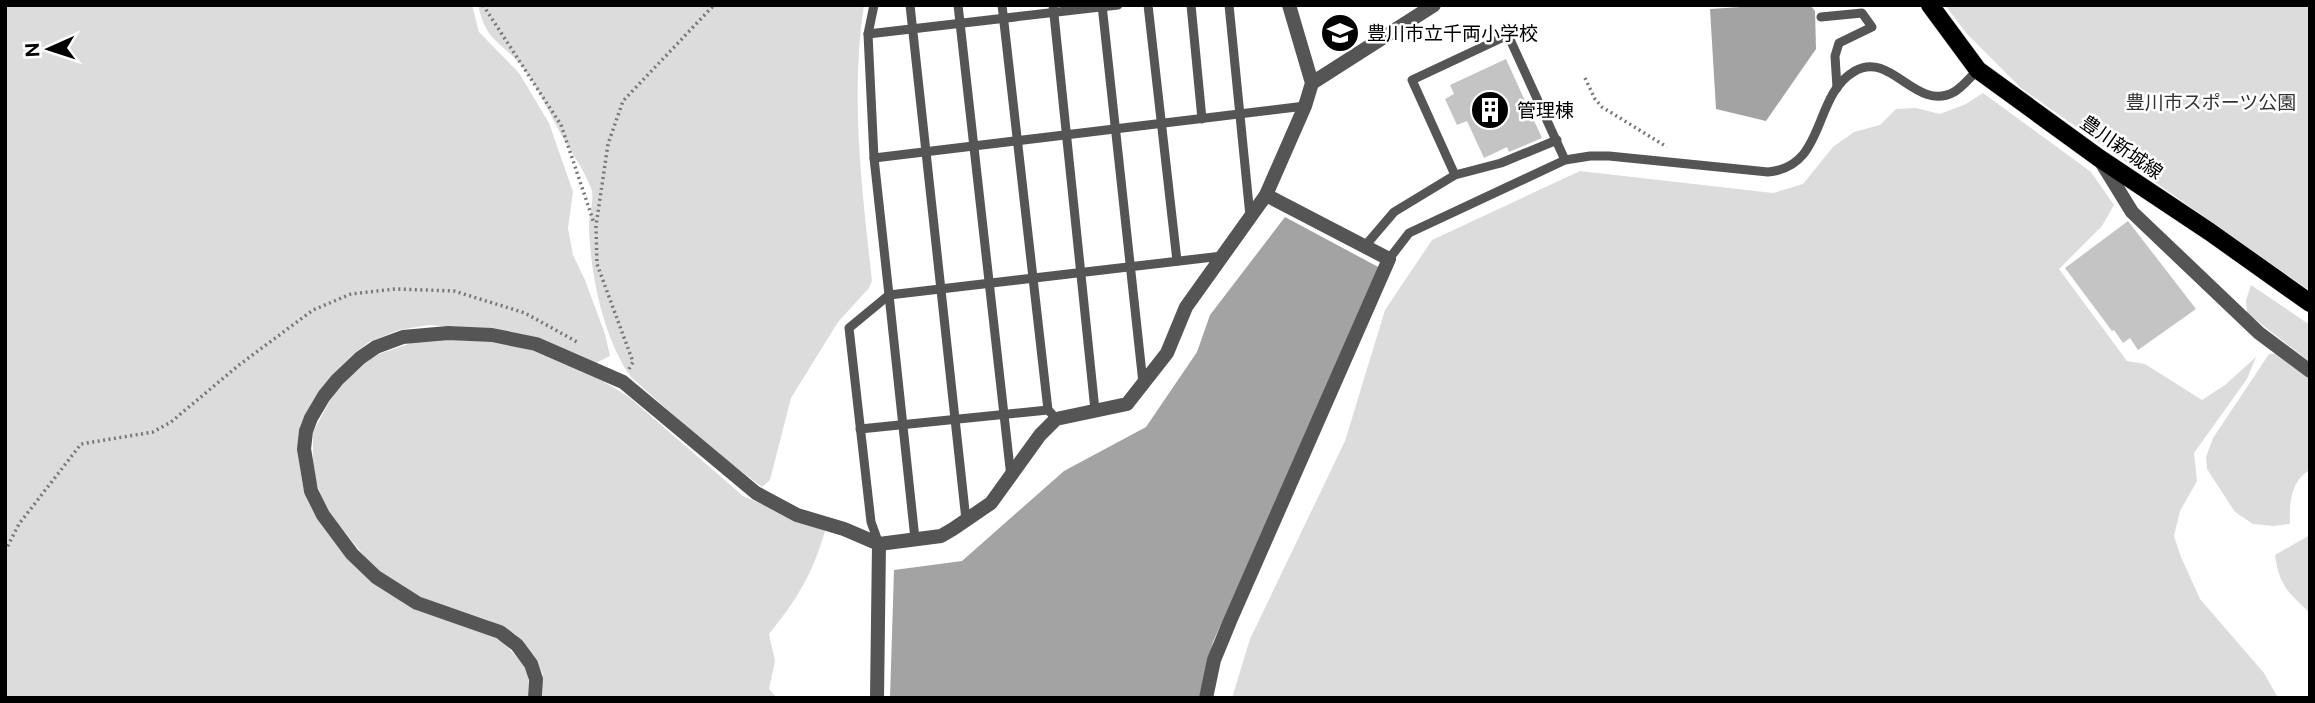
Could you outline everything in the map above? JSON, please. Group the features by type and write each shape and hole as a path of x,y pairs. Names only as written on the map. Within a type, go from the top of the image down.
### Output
{"main road":[{"name":"豊川新城線","path":"1930,5 1978,70 2099,159 2210,232 2310,303"}],"street":[{"path":"535,698 536,679 531,664 517,645 500,632 417,603 376,577 352,554 323,515 311,491 304,449 306,431 324,396 360,358 376,347 402,337 422,334 492,335 536,344 623,382 756,493 797,515 844,528 879,544 941,536 991,503 1011,478 1052,414 1127,404 1167,353 1186,307 1266,195 1306,106 1312,83 1289,5"},
{"path":"1312,83 1431,6"},
{"path":"2099,159 2132,212 2259,333 2310,371"},
{"path":"1206,698 1214,660 1230,621 1389,259 1266,195"},
{"path":"877,698 879,544"}],"lane":[{"path":"874,5 868,34 874,158 915,539"},
{"path":"910,5 966,520"},
{"path":"958,5 1011,478"},
{"path":"860,429 1004,414 1052,414 1033,278 1002,5"},
{"path":"868,34 1003,19 1053,9 1118,5"},
{"path":"1148,5 1177,261"},
{"path":"1191,5 1202,119"},
{"path":"1229,5 1250,217"},
{"path":"1102,6 1143,386"},
{"path":"1053,9 1095,410"},
{"path":"1821,17 1862,13 1871,27 1839,43 1835,56 1837,88"},
{"path":"1455,175 1412,80 1508,35 1565,160"},
{"path":"1389,259 1409,233 1565,160 1609,156 1768,172 1789,168 1806,152 1837,88 1847,75 1857,69 1875,66 1920,93 1930,96 1955,91 1978,70"},
{"path":"874,158 1306,106"},
{"path":"1365,246 1394,212 1455,175 1501,163 1557,140"},
{"path":"879,544 871,522 849,328 889,295 1222,256"}],"path":[{"path":"482,5 561,125 596,226"},
{"path":"623,382 633,362 597,264 596,226 608,144 623,101 714,5"},
{"path":"1585,78 1595,99 1611,115 1696,164"},
{"path":"5,551 19,524 80,444 153,432 171,422 239,365 313,310 351,294 395,289 454,291 525,313 583,346"}],"green space":[{"path":"5,5 472,5 479,32 519,73 549,123 573,192 568,228 573,255 605,334 610,356 596,363 493,329 428,325 399,330 369,342 328,380 301,424 298,454 303,487 323,526 348,559 373,583 416,610 501,640 524,665 528,675 528,698 5,698"},
{"path":"478,5 864,5 858,74 859,143 872,281 869,288 838,322 791,398 770,480 762,487 708,446 631,377 621,361 606,324 595,284 589,225 591,188 535,85 520,64 489,33"},
{"name":"豊川市スポーツ公園","path":"1945,5 2310,5 2310,291 2021,88 1967,34"},
{"path":"1983,93 2091,172 2114,205 2102,226 2059,269 2127,361 2145,364 2202,400 2225,385 2256,357 2247,379 2194,453 2197,481 2180,511 2174,536 2200,599 2264,673 2278,698 1232,698 1250,639 1345,441 1385,310 1432,240 1580,171 1773,193 1803,184 1833,147 1854,132 1880,125 1896,109 1916,108 1940,114 1966,104"},
{"path":"2251,285 2310,325 2310,362 2247,313 2246,300"},
{"path":"442,339 523,347 584,371 630,398 743,496 825,531 803,586 769,634 775,661 769,689 777,698 543,698 543,674 533,655 515,634 488,620 419,597 376,571 325,507 313,470 313,432 333,395 362,364 379,354 420,340"},
{"path":"2282,353 2310,376 2310,470 2295,486 2290,524 2253,524 2235,512 2207,469 2206,457 2213,438 2269,354"},
{"path":"2310,535 2310,613 2286,588 2279,574 2275,555"}],"shaded area":[{"path":"1810,5 1815,11 1816,49 1766,121 1716,109 1710,9"},
{"path":"1285,217 1382,269 1213,642 1199,698 890,698 894,570 962,561 1064,471 1146,427 1197,352 1210,315"}],"building":[{"name":"管理棟","path":"1506,59 1542,138 1509,152 1507,147 1484,158 1467,121 1457,125 1445,99 1454,94 1450,85"},
{"path":"2128,221 2196,309 2138,350 2130,338 2123,343 2114,330 2112,331 2065,268"}],"place":[{"name":"豊川市立千両小学校","path":"1340,33"},
{"name":"管理棟","path":"1490,110"}]}
